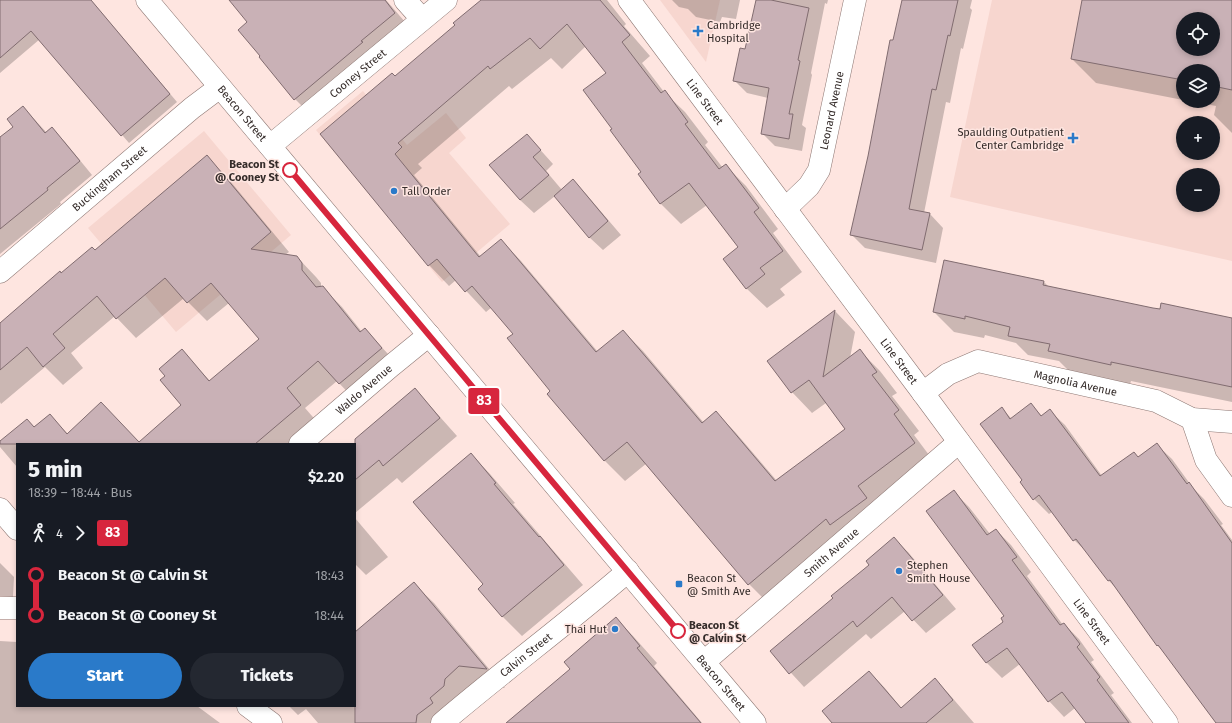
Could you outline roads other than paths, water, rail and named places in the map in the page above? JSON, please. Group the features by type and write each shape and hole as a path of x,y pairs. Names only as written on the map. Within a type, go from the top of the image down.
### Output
{"street":[{"name":"Beacon Street","path":"147,0 628,571 754,723"},
{"path":"405,0 422,19"},
{"name":"Cooney Street","path":"270,146 446,0"},
{"name":"Line Street","path":"630,0 923,393 1166,723"},
{"name":"Leonard Avenue","path":"785,209 809,186 819,170 855,0"},
{"name":"Buckingham Street","path":"0,272 192,108 220,86"},
{"name":"Waldo Avenue","path":"301,443 429,335"},
{"name":"Magnolia Avenue","path":"923,393 948,374 978,360 1156,401 1192,419 1232,422"},
{"path":"1192,419 1206,460 1232,496"},
{"name":"Smith Avenue","path":"704,662 959,442"},
{"path":"0,509 16,528"},
{"name":"Calvin Street","path":"442,723 628,571"},
{"path":"0,608 16,608"},
{"path":"249,707 271,723"}],"place":[{"name":"Cambridge Hospital","path":"698,31"},
{"name":"Spaulding Outpatient Center Cambridge","path":"1073,138"},
{"name":"Beacon St @ Cooney St","path":"290,170"},
{"name":"Tall Order","path":"394,191"},
{"name":"Stephen Smith House","path":"899,571"},
{"name":"Beacon St @ Smith Ave","path":"679,584"},
{"name":"Thai Hut","path":"615,629"},
{"name":"Beacon St @ Calvin St","path":"678,631"}]}
